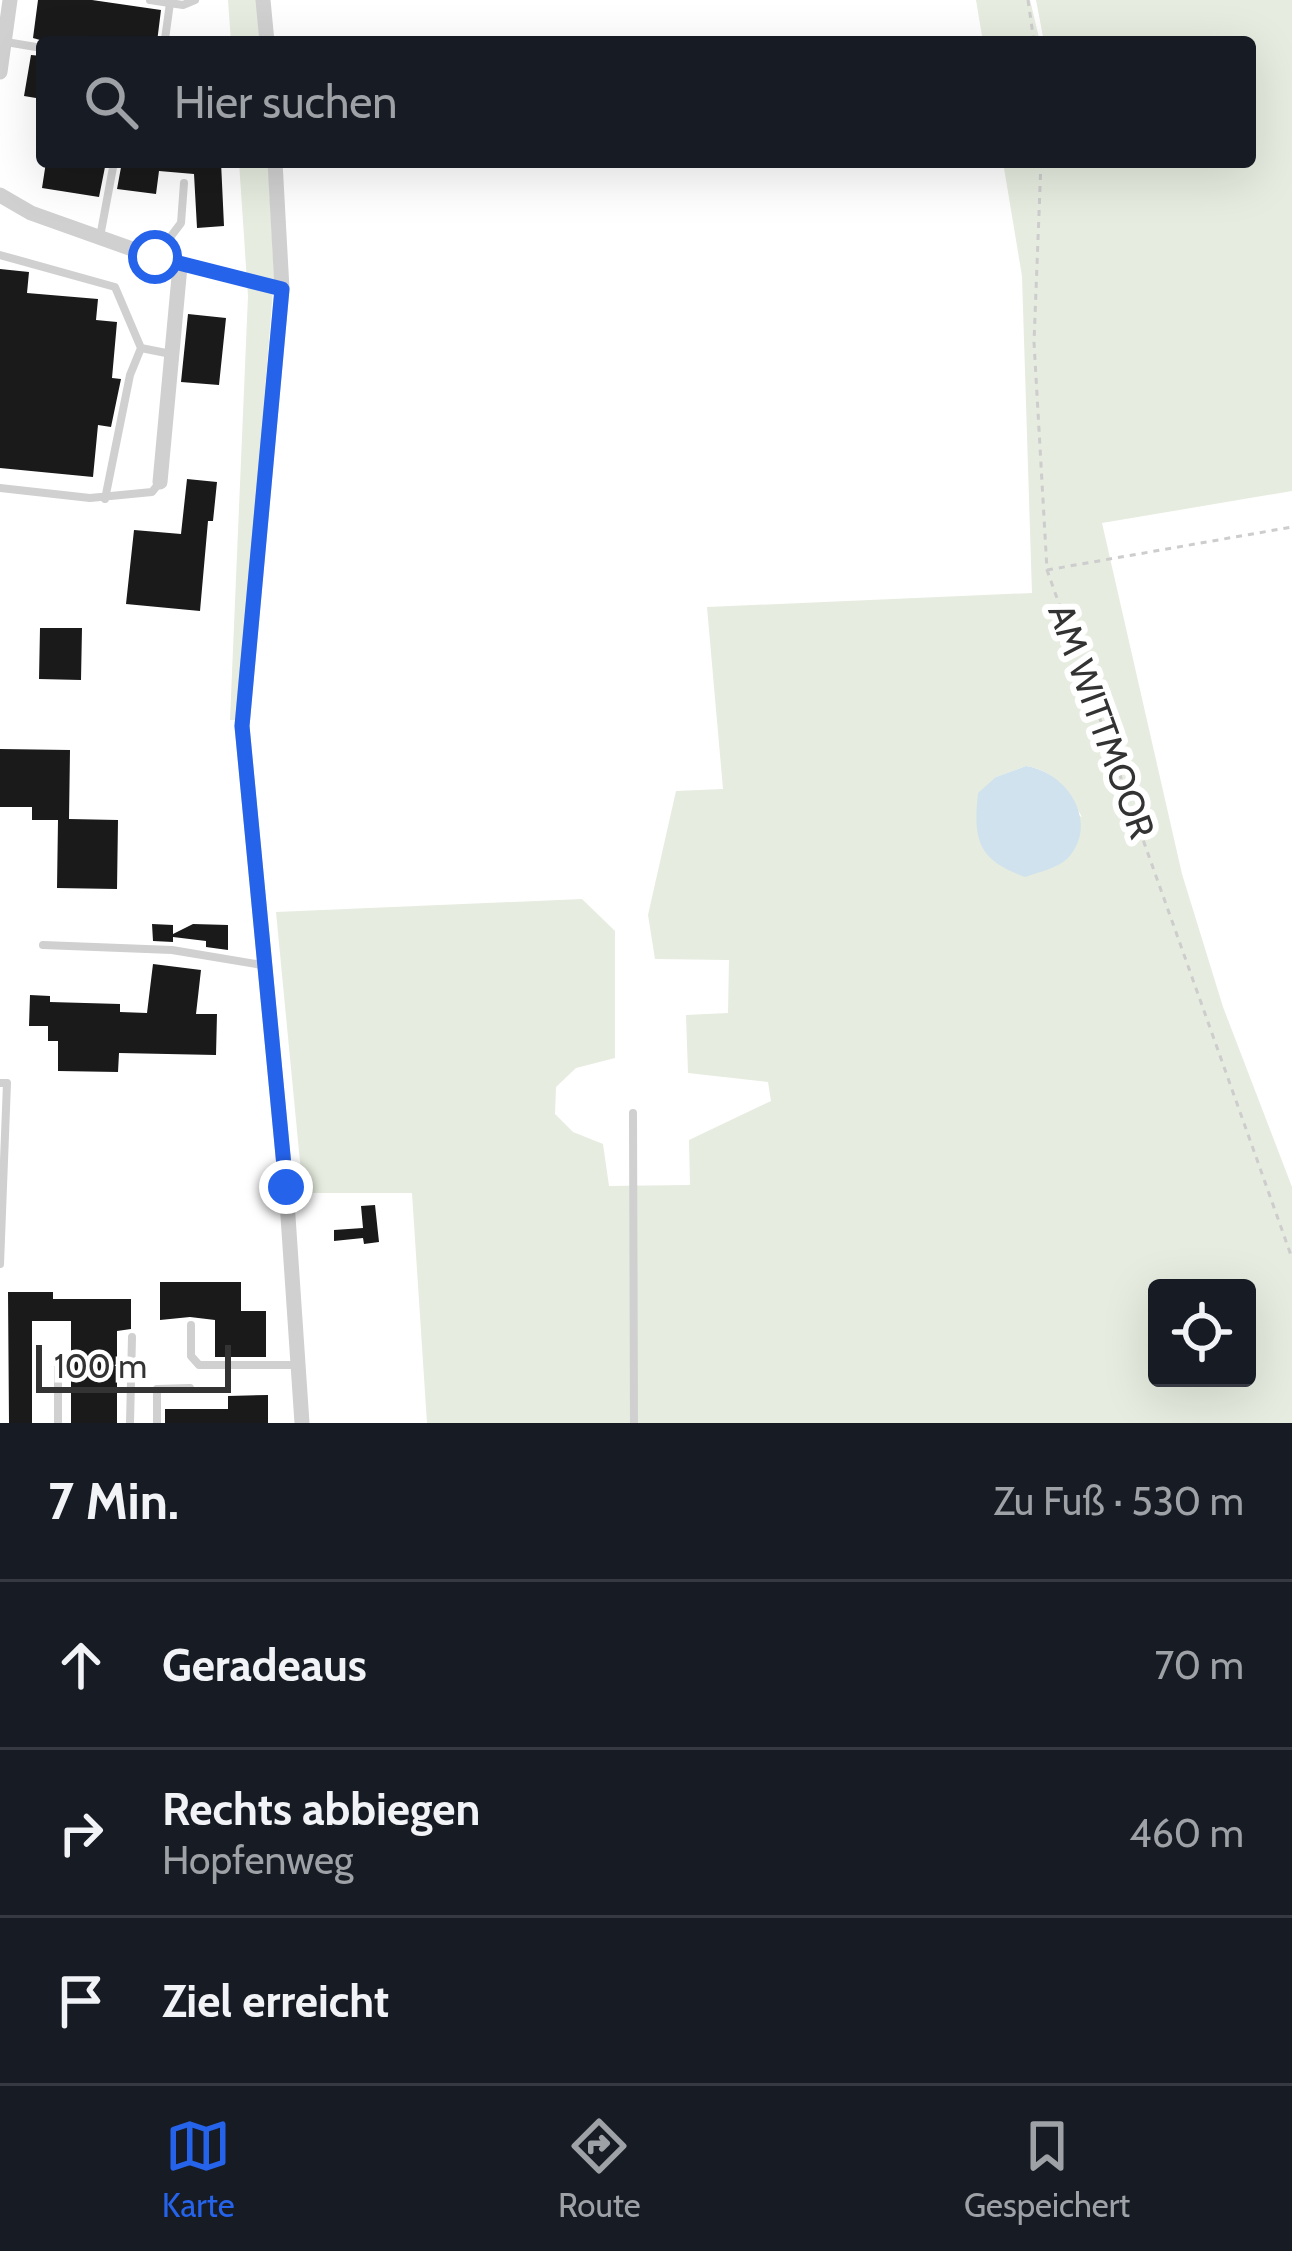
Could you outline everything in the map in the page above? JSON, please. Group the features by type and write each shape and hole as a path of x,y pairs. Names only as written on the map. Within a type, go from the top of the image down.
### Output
{"street":[{"path":"0,72 10,0"},
{"path":"263,0 266,36"},
{"path":"274,168 282,289 242,726 302,1423"},
{"path":"0,195 32,213 180,266 160,482"}],"lane":[{"path":"150,0 183,5 195,0"},
{"path":"166,36 170,3"},
{"path":"4,42 36,47"},
{"path":"100,238 113,168"},
{"path":"155,257 181,223 184,183"},
{"path":"0,255 115,287 141,348 130,375 104,499"},
{"path":"141,348 172,354"},
{"path":"0,488 104,499 152,492 160,482"},
{"path":"43,945 172,950 264,965"},
{"path":"0,1083 7,1083 0,1264"},
{"path":"633,1113 634,1423"},
{"path":"191,1325 191,1355 199,1365 298,1365"},
{"path":"130,1423 132,1337"},
{"path":"58,1362 58,1423"},
{"path":"158,1423 157,1389 190,1388"}],"path":[{"path":"1028,0 1033,36"},
{"name":"AM WITTMOOR","path":"1041,168 1034,342 1047,570 1292,1258"},
{"path":"180,266 282,289"},
{"path":"1047,570 1292,527"}],"shaded area":[{"path":"228,0 256,0 260,36 231,36"},
{"path":"976,0 1030,0 1039,36 982,36"},
{"path":"1036,0 1292,0 1292,491 1102,523 1182,874 1223,1007 1292,1187 1292,1423 427,1423 412,1193 303,1193 276,912 582,899 615,931 615,1058 576,1068 556,1087 555,1114 573,1132 603,1144 609,1186 690,1185 689,1140 771,1101 768,1082 688,1073 686,1015 728,1013 729,960 655,959 648,915 676,791 723,789 707,607 1032,593 1022,276 1004,168 1256,168 1256,36 1043,36","holes":["1026,766 1060,784 1082,817 996,777"]},
{"path":"239,168 268,168 274,277 239,720 230,720 248,296"}],"water":[{"path":"1026,766 1041,770 1066,788 1080,815 1081,829 1068,858 1025,877 988,856 978,836 977,810 978,793 996,777"}],"building":[{"path":"38,0 92,0 161,10 158,36 33,38"},
{"path":"31,55 36,55 36,98 24,96"},
{"path":"45,168 105,168 99,197 42,188"},
{"path":"121,168 221,168 224,226 197,228 194,174 159,171 156,194 117,189"},
{"path":"0,269 29,272 27,293 98,299 96,320 117,322 112,378 121,379 111,427 98,425 93,477 0,468"},
{"path":"188,314 226,318 219,385 181,382"},
{"path":"187,479 217,482 213,521 208,521 200,611 126,604 134,530 181,534"},
{"path":"40,628 82,628 81,680 39,679"},
{"path":"0,749 70,750 69,819 118,820 117,889 57,888 58,820 32,820 32,807 0,807"},
{"path":"152,924 173,925 173,934 193,924 228,925 228,950 206,947 206,941 173,937 173,942 153,941"},
{"path":"153,964 201,970 196,1014 217,1014 216,1055 119,1053 118,1072 58,1071 58,1041 48,1041 48,1026 29,1026 30,995 50,996 50,1002 120,1004 120,1012 147,1013"},
{"path":"375,1205 379,1242 364,1244 363,1238 334,1241 334,1230 363,1228 361,1206"},
{"path":"160,1282 241,1282 241,1311 266,1311 266,1357 215,1357 215,1320 160,1320"},
{"path":"8,1292 53,1292 53,1299 131,1299 131,1329 117,1331 117,1423 71,1423 71,1321 32,1321 32,1423 9,1423"},
{"path":"268,1395 268,1423 165,1423 165,1409 228,1409 228,1396"}],"route":[{"path":"155,257 282,289 242,726 286,1187"}]}
